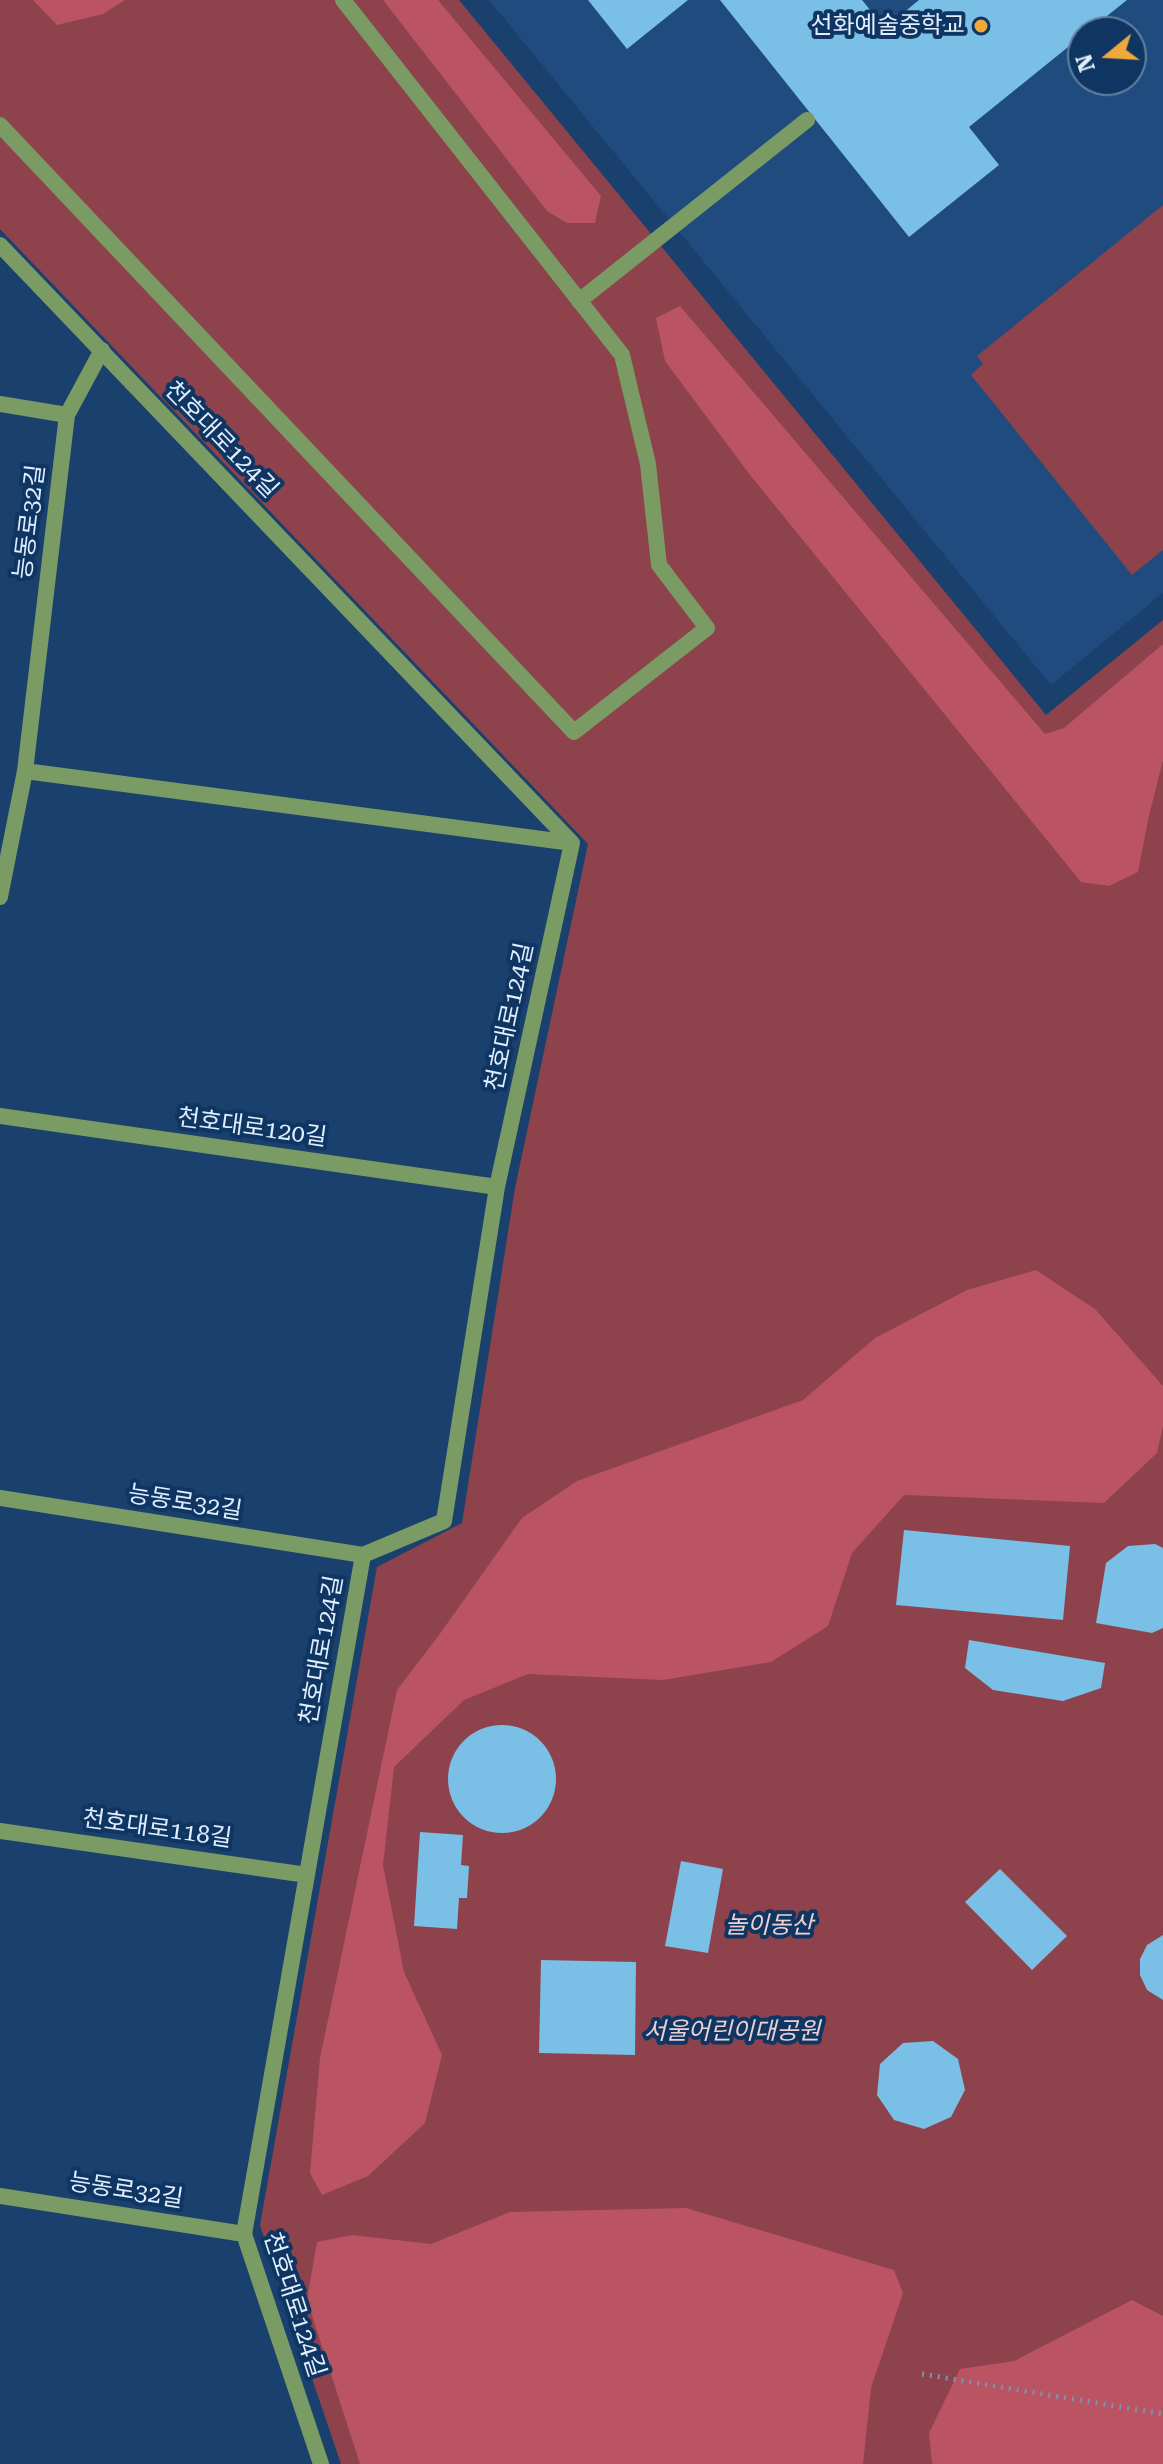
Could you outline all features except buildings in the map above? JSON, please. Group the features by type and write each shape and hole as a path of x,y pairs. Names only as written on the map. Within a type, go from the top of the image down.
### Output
{"street":[{"path":"0,125 574,732 707,628 659,565 648,464 622,355 343,0"},
{"path":"579,301 807,120"},
{"name":"천호대로124길","path":"0,245 572,843 497,1187 444,1521 363,1555 244,2234 321,2464"},
{"name":"능동로32길","path":"0,897 25,771 67,415 102,350"},
{"path":"0,404 67,415"},
{"path":"25,771 572,843"},
{"name":"천호대로120길","path":"0,1116 497,1187"},
{"name":"능동로32길","path":"0,1498 363,1555"},
{"name":"천호대로118길","path":"0,1831 307,1875"},
{"name":"능동로32길","path":"0,2196 244,2234"}],"path":[{"path":"922,2374 1163,2414"}],"shaded area":[{"path":"33,0 125,0 103,14 57,25"},
{"path":"383,0 438,0 601,196 595,223 567,223 547,211"},
{"path":"489,0 1163,0 1163,593 1051,685"},
{"path":"680,306 1045,734 1064,728 1163,644 1163,760 1138,872 1109,886 1081,882 750,475 665,361 656,318"},
{"path":"1036,1270 1095,1309 1163,1386 1163,1426 1157,1453 1104,1503 904,1495 852,1553 828,1626 771,1662 663,1680 528,1674 464,1700 394,1767 383,1865 404,1972 442,2055 425,2123 368,2176 322,2195 310,2173 320,2058 397,1690 522,1518 577,1481 803,1400 875,1338 967,1290"},
{"path":"686,2208 894,2270 903,2293 871,2388 863,2464 360,2464 307,2300 317,2242 352,2235 431,2244 510,2212"},
{"path":"1132,2300 1163,2316 1163,2464 932,2464 929,2433 960,2369 1014,2361"}],"green space":[{"name":"서울어린이대공원","path":"0,0 459,0 1046,715 1163,620 1163,2464 341,2464 260,2225 377,1567 462,1523 515,1188 588,844 0,229"},
{"path":"1163,205 1163,550 1132,575 971,375 983,364 977,356"}],"place":[{"name":"선화예술중학교","path":"981,26"}],"park label":[{"name":"놀이동산","path":"769,1926"}]}
